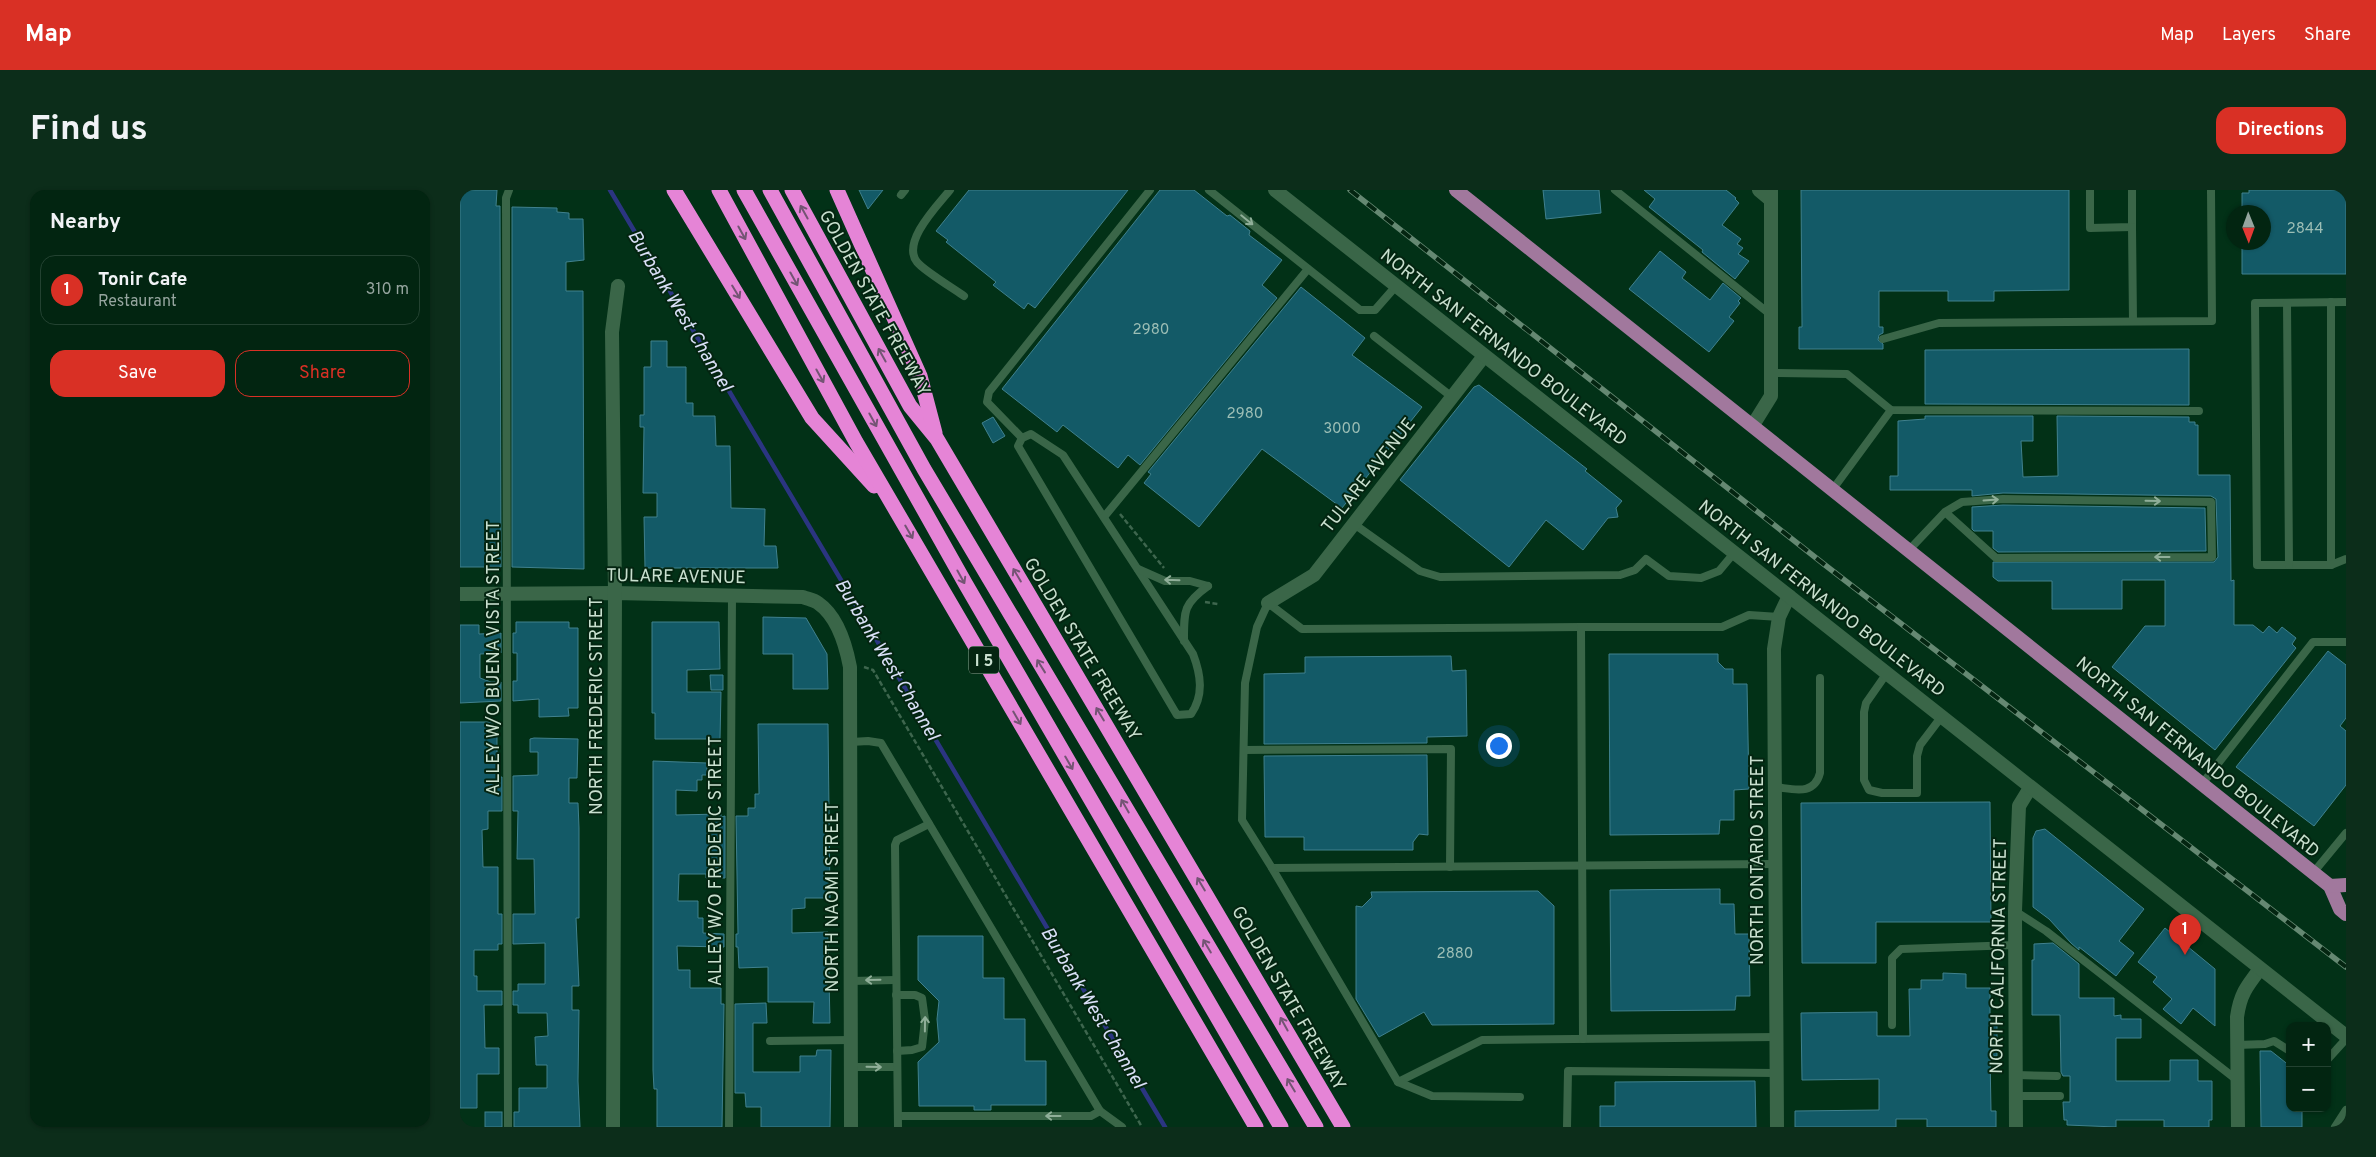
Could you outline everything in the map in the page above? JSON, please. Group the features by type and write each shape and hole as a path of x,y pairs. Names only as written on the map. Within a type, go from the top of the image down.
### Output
{"highway":[{"path":"674,190 812,418 896,510"},
{"name":"I 5","path":"719,190 856,442 1256,1127"},
{"path":"744,190 964,583 1281,1127"},
{"path":"770,190 924,469 1316,1127"},
{"name":"GOLDEN STATE FREEWAY","path":"792,190 910,406 937,439 1343,1127"},
{"path":"837,190 920,376 937,439"}],"main road":[{"name":"NORTH SAN FERNANDO BOULEVARD","path":"1456,190 2330,886 2340,909 2346,914"},
{"path":"2330,886 2346,885"}],"street":[{"name":"NORTH SAN FERNANDO BOULEVARD","path":"1275,190 2346,1037"},
{"path":"1753,425 1772,396 1771,195 1759,190"},
{"name":"NORTH FREDERIC STREET","path":"613,1127 615,593 612,332 618,286"},
{"name":"TULARE AVENUE","path":"1268,603 1314,574 1484,356"},
{"name":"TULARE AVENUE","path":"460,594 615,593 803,597 818,603 828,613 844,641 850,667"},
{"name":"NORTH ONTARIO STREET","path":"1777,1127 1774,649 1779,616 1789,596"},
{"name":"NORTH NAOMI STREET","path":"850,667 851,1127"},
{"name":"NORTH CALIFORNIA STREET","path":"2016,1127 2016,911 2019,806 2030,788"},
{"path":"2238,1127 2237,1045 2239,1002 2244,989 2260,970"}],"lane":[{"name":"ALLEY W/O BUENA VISTA STREET","path":"508,1127 506,198 509,190"},
{"path":"950,190 918,232 913,248 917,262 964,296"},
{"path":"1022,438 987,402 989,392 1150,190"},
{"path":"1209,190 1360,310 1375,310 1396,286"},
{"path":"1615,190 1771,315"},
{"path":"2090,190 2090,228 2132,228"},
{"path":"2132,190 2133,321"},
{"path":"1883,339 1939,323 2212,321 2211,190"},
{"path":"1104,517 1308,269"},
{"path":"2287,302 2289,565"},
{"path":"2330,302 2331,565"},
{"path":"2346,302 2256,303 2257,565 2331,565 2346,558"},
{"path":"1374,336 1452,397"},
{"path":"1772,373 1848,374 1891,410 2199,411"},
{"path":"1833,489 1891,410"},
{"path":"1031,434 1063,455 1104,517 1193,654 1200,672 1198,703 1191,714 1177,715 1018,446 1022,438 1031,434"},
{"path":"1910,550 1945,512 1962,502 2003,499 2211,502 2212,557 1996,558 1945,512"},
{"path":"1354,524 1420,571 1440,577 1620,575 1635,570 1646,559 1669,576 1701,578 1719,571 1734,553"},
{"path":"1138,570 1165,581 1190,581 1208,586 1190,599 1184,618 1184,641"},
{"name":"ALLEY W/O FREDERIC STREET","path":"729,1127 732,596"},
{"path":"1520,1097 1432,1096 1398,1082 1242,820 1245,683 1257,627 1268,603 1302,629 1722,627 1749,615 1779,616"},
{"path":"1581,627 1583,1038"},
{"path":"2202,784 2313,642 2346,642"},
{"path":"1887,673 1866,703 1864,712 1864,780 1869,790 1882,793 1917,793 1920,745 1942,716"},
{"path":"1775,787 1806,789 1818,782 1820,773 1820,678"},
{"path":"851,742 868,741 881,743 1100,1111 1122,1127"},
{"path":"1244,750 1451,749 1450,867"},
{"path":"898,1127 895,845 897,840 929,824"},
{"path":"2313,873 2346,833"},
{"path":"1272,868 1775,864"},
{"path":"2016,911 2046,932 2237,1080"},
{"path":"1892,1025 1892,958 1901,949 2016,945"},
{"path":"851,981 895,980"},
{"path":"896,995 915,995 922,998 925,1020 922,1046 912,1050 896,1051"},
{"path":"1398,1082 1482,1040 1776,1037"},
{"path":"2331,1055 2346,1037"},
{"path":"770,1041 851,1040"},
{"path":"2237,1045 2265,1044 2274,1041 2286,1048"},
{"path":"851,1067 897,1068"},
{"path":"1567,1127 1568,1071 1776,1073"},
{"path":"2016,1075 2057,1076"},
{"path":"2016,1096 2060,1096"},
{"path":"2335,1127 2346,1110"},
{"path":"898,1116 1091,1116 1100,1111"}],"path":[{"path":"1113,506 1163,567 1180,581"},
{"path":"1196,594 1206,603 1218,604"},
{"path":"850,667 867,667 873,670 1142,1127"}],"building":[{"path":"460,190 497,190 496,206 500,206 501,567 460,567"},
{"path":"859,190 883,190 868,209"},
{"path":"969,190 1128,190 1035,308 1028,303 1024,309 993,285 996,282 946,242 948,240 936,231"},
{"path":"1160,190 1194,190 1227,216 1230,215 1250,231 1249,235 1282,260 1262,285 1277,298 1140,465 1128,455 1118,468 1063,425 1057,432 1002,389"},
{"path":"1543,190 1599,190 1601,213 1546,219"},
{"path":"1644,190 1726,190 1736,198 1739,203 1722,225 1741,239 1737,244 1743,248 1738,254 1749,261 1735,279 1702,252 1703,250 1649,207 1655,199"},
{"path":"1801,190 2069,190 2069,290 1994,291 1994,301 1948,301 1948,291 1879,291 1879,327 1883,327 1883,333 1879,335 1878,340 1883,344 1883,349 1799,349 1799,327 1802,327"},
{"path":"2249,190 2344,190 2344,193 2346,193 2346,274 2242,274 2242,250 2271,250 2271,205 2242,205 2242,193 2249,193"},
{"path":"512,207 557,208 557,212 569,213 569,219 583,219 584,260 566,262 566,291 583,291 584,569 512,567"},
{"path":"1660,251 1686,272 1682,278 1710,300 1723,283 1741,298 1738,301 1740,303 1729,317 1734,321 1709,352 1629,289"},
{"path":"1301,287 1365,338 1352,355 1422,407 1342,508 1262,449 1199,527 1144,483 1151,474 1148,472"},
{"path":"651,341 667,341 667,367 686,367 686,403 693,403 693,416 715,416 716,446 730,446 731,508 765,509 764,546 776,546 778,568 645,568 644,517 657,517 657,493 643,493 644,427 640,427 640,415 644,415 644,367 651,367"},
{"path":"2189,349 2189,405 1925,404 1925,350"},
{"path":"1479,385 1587,469 1585,471 1622,501 1616,508 1618,517 1608,518 1583,550 1546,520 1509,567 1400,480 1474,387"},
{"path":"1925,416 2033,416 2033,441 2021,441 2023,477 2058,476 2057,416 2189,417 2189,422 2195,422 2195,425 2198,425 2198,475 2230,475 2231,581 2234,580 2234,625 2253,625 2263,633 2269,626 2277,633 2282,627 2296,638 2292,644 2296,648 2215,750 2112,667 2145,626 2165,626 2165,580 2122,580 2122,609 2052,609 2052,581 1998,581 1993,577 1993,562 2214,562 2218,557 2216,499 2211,496 2003,493 1972,496 1972,490 1890,490 1890,476 1898,476 1898,421 1925,419"},
{"path":"993,417 1005,436 993,443 982,423"},
{"path":"2003,505 2205,508 2206,551 1998,552 1993,548 1993,531 1974,531 1972,529 1972,507"},
{"path":"763,617 806,618 827,654 828,689 793,689 793,654 763,654"},
{"path":"516,622 569,622 569,628 578,628 578,708 568,708 569,716 539,717 539,699 513,701 513,681 517,681 517,653 513,653 513,633 516,633"},
{"path":"652,622 719,622 720,669 687,670 687,692 721,692 720,739 655,739 655,713 652,713"},
{"path":"460,625 479,625 479,634 501,633 501,653 480,654 480,678 491,682 501,682 501,701 460,703"},
{"path":"2328,651 2346,665 2346,718 2340,726 2346,731 2346,785 2314,826 2236,767"},
{"path":"1609,654 1718,654 1718,662 1725,669 1733,669 1733,684 1747,684 1749,789 1734,790 1734,820 1720,820 1719,834 1610,835"},
{"path":"1451,656 1452,671 1466,670 1467,736 1427,737 1427,743 1264,744 1264,674 1305,673 1305,657"},
{"path":"710,675 723,675 723,690 711,690"},
{"path":"460,722 497,722 497,777 502,777 502,811 488,811 488,829 482,830 483,867 498,867 498,914 502,914 502,944 498,944 498,950 474,950 474,976 477,976 477,991 502,991 502,1005 484,1005 485,1048 499,1048 499,1074 477,1074 477,1108 460,1108"},
{"path":"758,724 828,724 830,898 805,898 805,908 792,909 792,933 828,932 830,1023 813,1023 814,1002 768,1002 768,967 739,968 738,947 736,947 736,934 738,934 736,816 748,816 748,808 755,808 755,794 759,794"},
{"path":"530,739 578,739 577,778 569,778 569,803 578,803 579,828 579,918 576,918 579,986 572,986 572,1010 579,1010 578,1081 580,1127 514,1127 514,1112 519,1112 519,1088 547,1088 547,1065 536,1065 535,1037 548,1036 547,1013 518,1013 518,1005 513,1005 513,991 518,991 518,984 545,984 545,943 513,944 513,914 535,914 534,859 517,859 518,811 513,811 513,776 538,775 538,752 530,752"},
{"path":"1427,755 1428,835 1419,834 1413,842 1413,850 1304,850 1304,837 1265,837 1264,756"},
{"path":"653,761 707,763 707,775 702,775 702,780 697,780 697,791 676,790 676,815 721,814 721,817 725,816 725,878 706,878 706,874 679,874 678,901 698,901 698,918 703,918 703,933 724,934 724,947 677,946 678,970 690,970 690,988 721,988 721,1004 724,1004 722,1127 657,1127 657,1089 654,1089 653,1070"},
{"path":"1990,802 1991,922 1876,922 1876,963 1802,963 1801,803"},
{"path":"2045,829 2144,909 2119,941 2134,953 2116,976 2079,947 2079,950 2049,919 2033,907 2033,838 2036,831"},
{"path":"1720,889 1720,904 1734,904 1735,934 1749,934 1750,996 1736,996 1735,1010 1611,1011 1610,890"},
{"path":"1538,891 1554,906 1554,1024 1432,1025 1424,1012 1379,1037 1356,999 1356,906 1362,907 1372,897 1371,892"},
{"path":"2165,928 2215,969 2215,1026 2193,1008 2181,1024 2163,1009 2172,999 2153,982 2157,977 2138,962"},
{"path":"918,936 983,936 983,978 1004,978 1004,1019 1025,1019 1025,1061 1046,1061 1046,1105 991,1105 991,1110 974,1110 974,1106 919,1106 918,1062 939,1042 937,1019 939,1001 918,980"},
{"path":"2053,943 2079,964 2079,998 2114,998 2114,1016 2121,1015 2121,1019 2141,1019 2141,1038 2116,1038 2116,1081 2170,1081 2170,1060 2198,1060 2198,1081 2212,1081 2212,1120 2209,1120 2209,1127 2164,1127 2164,1120 2116,1120 2116,1127 2067,1125 2067,1120 2064,1120 2063,1102 2070,1102 2070,1076 2063,1076 2061,1072 2060,1015 2032,1015 2032,960 2034,960 2034,944"},
{"path":"1943,973 1966,974 1966,988 1990,988 1990,1024 1997,1024 1997,1056 1990,1056 1991,1111 1996,1111 1996,1127 1927,1127 1927,1119 1896,1119 1896,1127 1795,1127 1795,1111 1879,1110 1879,1079 1802,1080 1801,1013 1877,1012 1877,1036 1910,1036 1909,989 1921,989 1921,980 1943,980"},
{"path":"766,1003 767,1023 753,1023 753,1072 800,1072 800,1056 816,1056 817,1050 831,1050 830,1127 761,1127 761,1107 746,1107 745,1093 735,1093 735,1004"},
{"path":"2260,1051 2271,1051 2286,1063 2286,1112 2302,1112 2302,1127 2261,1127"},
{"path":"1755,1081 1756,1127 1600,1127 1600,1106 1615,1106 1615,1082"},
{"path":"485,1112 502,1112 502,1127 485,1127"}],"waterway":[{"name":"Burbank West Channel","path":"610,190 1165,1127"}],"railway":[{"path":"1350,190 1825,565 2346,967"}],"place":[{"name":"Tonir Cafe","path":"2185,955"}]}
